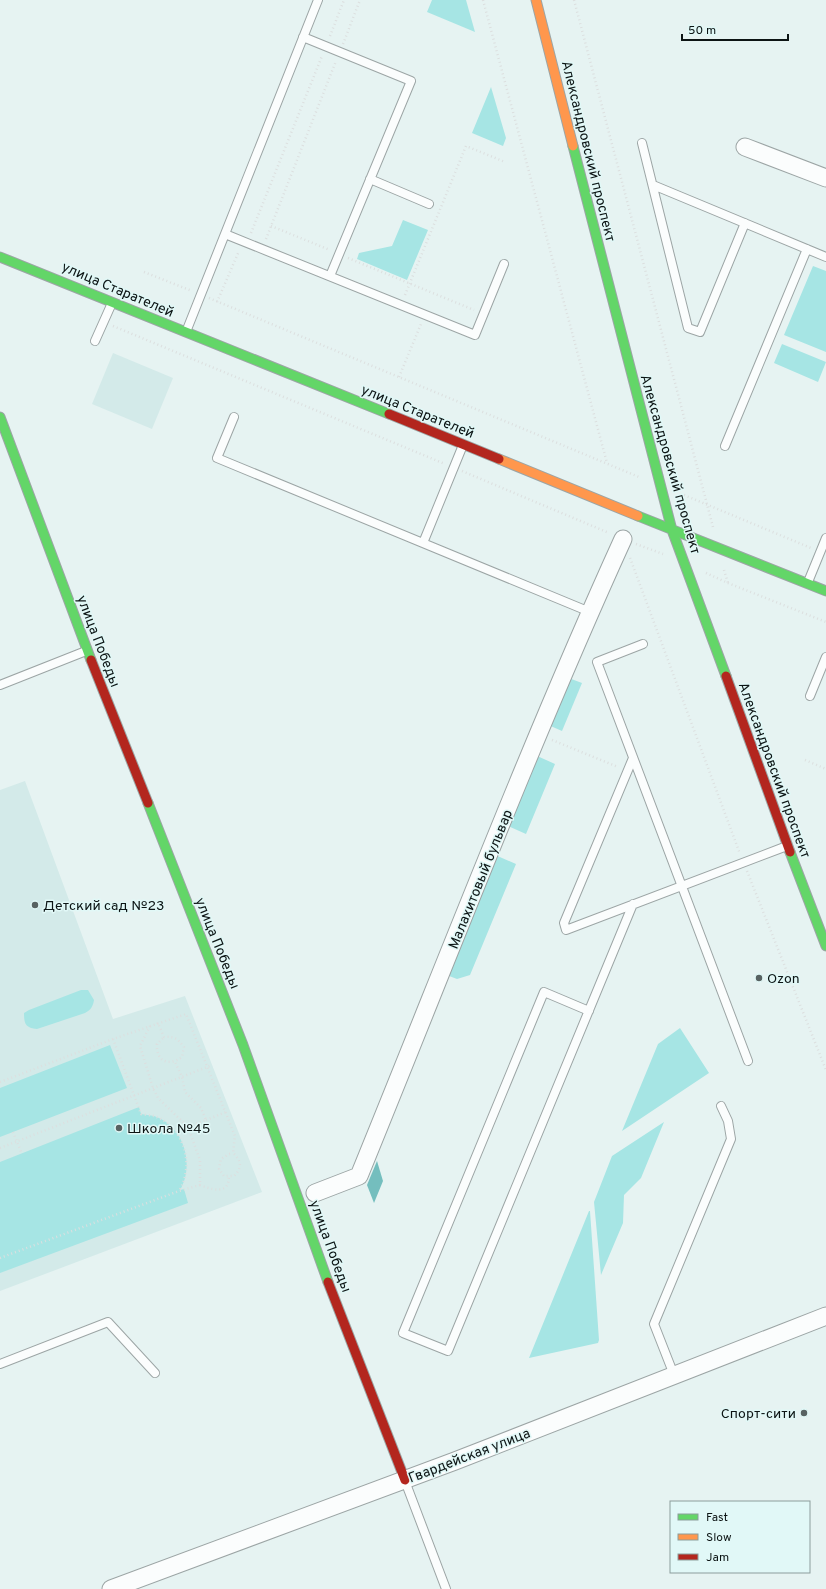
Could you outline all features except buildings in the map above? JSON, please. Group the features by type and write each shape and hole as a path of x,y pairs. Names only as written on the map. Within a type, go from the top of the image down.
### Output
{"street":[{"name":"Александровский проспект","path":"536,0 672,530 826,946"},
{"path":"745,147 826,178"},
{"name":"улица Старателей","path":"0,257 826,591"},
{"name":"улица Победы","path":"0,417 87,651 243,1045 317,1253 405,1480"},
{"name":"Малахитовый бульвар","path":"315,1193 359,1176 539,734 590,612 623,539"},
{"name":"Гвардейская улица","path":"111,1589 405,1480 826,1316"}],"lane":[{"path":"186,333 318,0"},
{"path":"303,37 411,81 330,276"},
{"path":"642,143 688,328 700,332 745,223"},
{"path":"370,179 429,204"},
{"path":"652,185 826,256"},
{"path":"225,234 475,335 504,264"},
{"path":"725,446 807,248"},
{"path":"95,341 112,302"},
{"path":"234,417 217,458 590,612"},
{"path":"423,542 464,444"},
{"path":"807,583 826,538"},
{"path":"643,644 597,662 748,1061"},
{"path":"0,685 87,651"},
{"path":"810,696 826,658"},
{"path":"633,758 564,923 566,930 788,846"},
{"path":"589,1011 544,992 403,1333 448,1352 589,1011 633,904"},
{"path":"674,1376 654,1324 731,1139 728,1121 721,1106"},
{"path":"0,1364 108,1322 155,1373"},
{"path":"405,1480 446,1589"}],"path":[{"path":"218,302 245,242 344,0"},
{"path":"262,248 360,0"},
{"path":"483,0 607,463"},
{"path":"574,0 713,527"},
{"path":"400,305 466,146 505,162"},
{"path":"271,226 484,314"},
{"path":"144,272 639,477"},
{"path":"399,377 425,314"},
{"path":"103,322 664,555"},
{"path":"684,495 820,552"},
{"path":"623,539 743,862 826,1070"},
{"path":"723,566 728,583"},
{"path":"700,570 728,583 826,622"},
{"path":"539,734 628,771"},
{"path":"805,760 826,769"},
{"path":"0,1082 113,1039 186,1014 235,1136 233,1153 240,1161 240,1166 238,1172 234,1176 224,1176 219,1169 221,1159 224,1156 233,1153"},
{"path":"158,1023 164,1037"},
{"path":"150,1026 140,1046 153,1088 158,1098 188,1127 200,1160 200,1185"},
{"path":"172,1036 184,1047 182,1057 175,1062 169,1063 160,1058 157,1053 157,1044 164,1037 172,1036"},
{"path":"113,1039 141,1114 154,1116 165,1122 179,1137 182,1143 185,1150 187,1164 180,1191"},
{"path":"175,1062 182,1077 185,1092 201,1108 206,1120"},
{"path":"0,1148 212,1065"},
{"path":"188,1127 226,1112"},
{"path":"13,1132 22,1154"},
{"path":"0,1258 180,1191 200,1185 212,1190 226,1188 229,1184 229,1176"}],"shaded area":[{"path":"432,0 466,0 475,32 427,12"},
{"path":"491,87 506,138 503,146 472,133"},
{"path":"403,220 428,230 407,280 357,259 359,253 392,246"},
{"path":"813,266 826,271 826,352 784,335"},
{"path":"782,344 826,362 818,382 774,363"},
{"path":"113,353 173,378 152,429 92,404"},
{"path":"566,677 582,683 562,731 546,724"},
{"path":"535,755 555,764 526,834 506,825"},
{"name":"Школа №45","path":"25,781 113,1019 185,996 262,1192 0,1291 0,790"},
{"path":"493,854 516,864 470,975 457,979 444,974"},
{"path":"81,990 88,990 94,1000 91,1008 87,1012 37,1029 26,1024 24,1020 24,1013"},
{"path":"680,1028 709,1073 622,1131 658,1044"},
{"path":"110,1045 127,1088 0,1137 0,1088"},
{"path":"139,1107 141,1114 154,1116 164,1121 173,1128 179,1137 184,1147 186,1158 184,1180 180,1190 184,1189 188,1203 0,1273 0,1162"},
{"path":"664,1122 641,1178 624,1195 623,1223 601,1275 594,1202 612,1156"},
{"path":"377,1161 383,1181 374,1203 367,1185"},
{"path":"589,1211 599,1340 598,1343 529,1358"}],"traffic: fast":[{"path":"573,146 672,530 726,676"},
{"path":"0,257 389,414"},
{"path":"0,417 91,660"},
{"path":"638,516 826,591"},
{"path":"148,803 243,1045 328,1282"},
{"path":"790,852 826,946"}],"traffic: slow":[{"path":"536,0 573,146"},
{"path":"499,459 638,516"}],"traffic: jam":[{"path":"389,414 499,459"},
{"path":"91,660 148,803"},
{"path":"726,676 790,852"},
{"path":"328,1282 405,1480"}],"place":[{"name":"Детский сад №23","path":"35,905"},
{"name":"Ozon","path":"759,978"},
{"name":"Школа №45","path":"119,1128"},
{"name":"Спорт-сити","path":"804,1413"}]}
